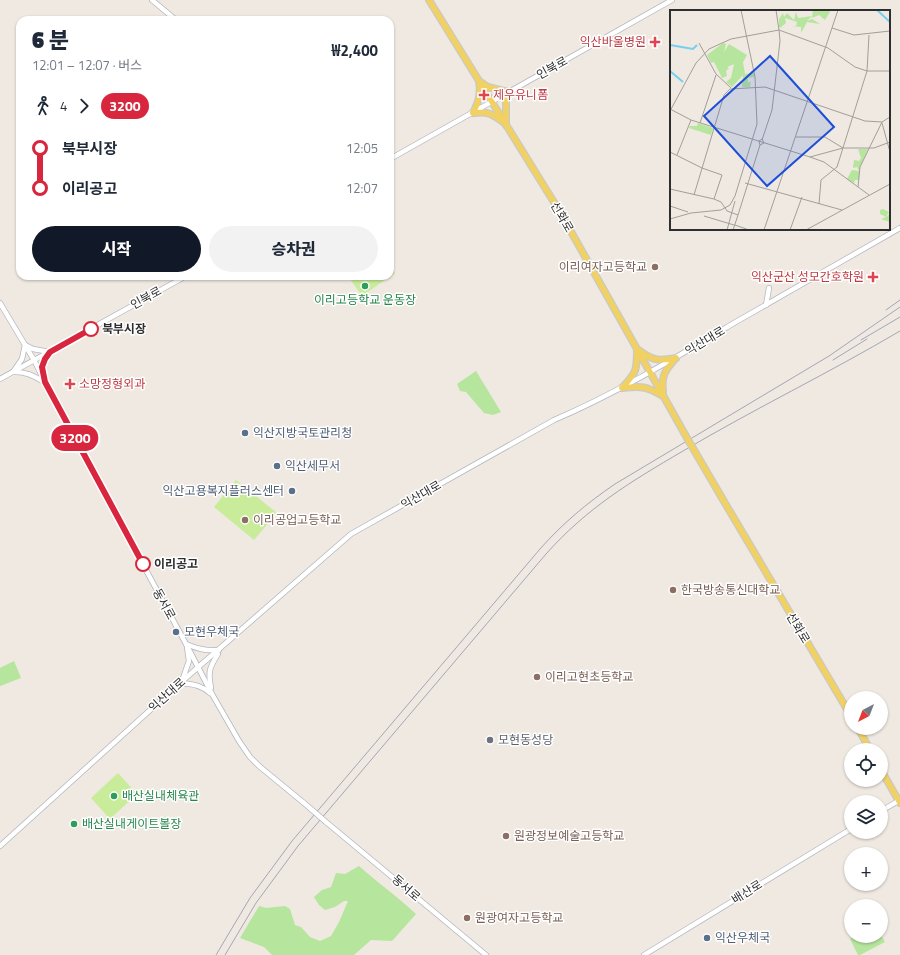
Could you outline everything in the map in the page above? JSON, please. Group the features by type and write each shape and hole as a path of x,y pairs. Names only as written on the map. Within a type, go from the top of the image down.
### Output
{"main road":[{"name":"선화로","path":"429,0 480,81 563,219 687,438 844,704"},
{"path":"480,81 488,87 508,92 506,102 506,125"},
{"path":"480,81 479,101 473,112 491,114 506,125"},
{"path":"637,349 648,358 661,361 676,358"},
{"path":"622,388 633,375 637,364 637,349"},
{"path":"663,396 662,380 667,368 676,358"},
{"path":"622,388 639,386 651,389 663,396"},
{"path":"888,781 900,801"}],"street":[{"path":"152,0 171,16"},
{"name":"인북로","path":"394,157 672,0"},
{"name":"익산대로","path":"0,846 180,683 220,650 351,534 554,420 622,388 676,358 900,228"},
{"name":"인북로","path":"0,379 179,280"},
{"path":"766,305 769,288"},
{"name":"동서로","path":"0,303 34,360 212,694 250,757 486,955"},
{"path":"13,372 22,359 25,345 38,350 50,352 42,367 45,382"},
{"path":"13,372 20,371 45,382"},
{"path":"186,644 198,649 209,651 220,650"},
{"path":"186,644 189,661 180,683 203,687 212,694"},
{"path":"212,694 209,675 210,666 220,650"},
{"path":"888,807 900,801"},
{"name":"배산로","path":"644,955 844,833"}],"green space":[{"name":"이리고등학교 운동장","path":"351,280 385,280 362,296"},
{"path":"476,371 501,412 493,415 484,413 466,392 460,391 457,384"},
{"path":"236,480 277,513 254,540 214,507"},
{"path":"14,661 21,678 0,686 0,668"},
{"name":"배산실내체육관","path":"118,773 137,794 110,819 91,798"},
{"path":"359,866 416,914 392,941 371,940 354,955 272,955 264,947 240,938 259,906 266,908 285,906 290,909 295,925 301,927 310,937 320,941 331,936 348,901 344,901 335,907 325,910 319,905 314,897 322,890 331,887 336,873 345,874"},
{"path":"852,943 883,943 860,955 858,955"}],"railway":[{"path":"886,310 900,300"},
{"path":"216,955 250,898 292,841 540,549 566,522 615,484 829,356 900,307"},
{"path":"861,340 900,317"},
{"path":"225,955 256,903 298,846 546,554 577,523 593,509 627,485 664,462 737,420 846,362 900,331"},
{"path":"833,360 867,339"}],"bus line":[{"name":"3200","path":"91,329 50,352 42,367 45,382 143,564"}],"place":[{"name":"익산바울병원","path":"655,42"},
{"name":"제우유니폼","path":"484,95"},
{"name":"이리여자고등학교","path":"655,267"},
{"name":"익산군산 성모간호학원","path":"873,277"},
{"name":"이리고등학교 운동장","path":"365,286"},
{"name":"북부시장","path":"91,329"},
{"name":"소망정형외과","path":"70,384"},
{"name":"익산지방국토관리청","path":"245,433"},
{"name":"익산세무서","path":"277,466"},
{"name":"익산고용복지플러스센터","path":"292,491"},
{"name":"이리공업고등학교","path":"245,520"},
{"name":"이리공고","path":"143,564"},
{"name":"한국방송통신대학교","path":"673,590"},
{"name":"모현우체국","path":"176,632"},
{"name":"이리고현초등학교","path":"537,677"},
{"name":"모현동성당","path":"490,740"},
{"name":"배산실내체육관","path":"114,796"},
{"name":"배산실내게이트볼장","path":"74,824"},
{"name":"원광정보예술고등학교","path":"506,836"},
{"name":"원광여자고등학교","path":"467,918"},
{"name":"익산우체국","path":"707,938"}]}
